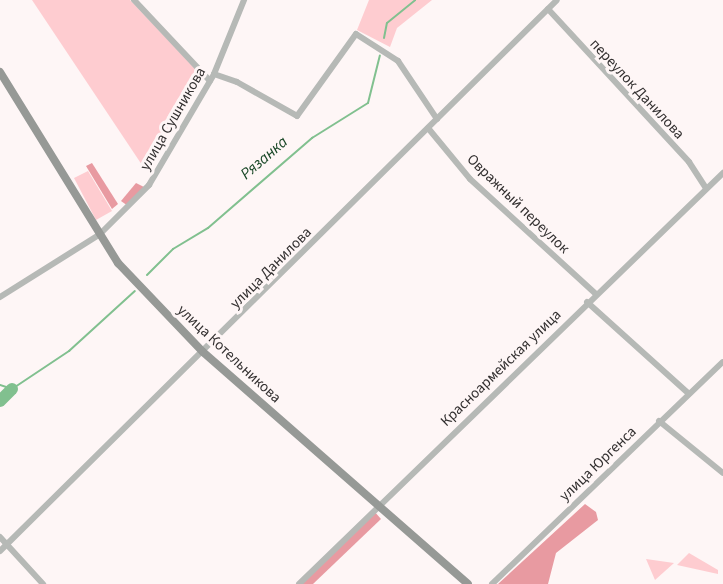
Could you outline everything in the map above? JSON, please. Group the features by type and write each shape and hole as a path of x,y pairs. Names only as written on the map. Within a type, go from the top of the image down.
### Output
{"street":[{"path":"134,0 210,81"},
{"name":"улица Сушникова","path":"0,297 99,235 149,185 214,74 244,0"},
{"name":"улица Данилова","path":"0,551 557,0"},
{"name":"переулок Данилова","path":"548,9 689,162 706,188"},
{"path":"214,74 237,82 297,116 356,34 398,61 437,119"},
{"name":"улица Котельникова","path":"0,72 118,263 203,352 468,584"},
{"name":"Овражный переулок","path":"428,128 470,179 595,293"},
{"name":"Красноармейская улица","path":"299,584 595,293 723,173"},
{"path":"587,302 689,394"},
{"name":"улица Юргенса","path":"492,584 659,421 723,362"},
{"path":"659,421 723,473"},
{"path":"0,537 43,584"}],"shaded area":[{"path":"32,0 130,0 200,74 151,166 144,168"},
{"path":"369,0 432,0 397,28 390,47 357,30"},
{"path":"92,163 118,204 112,209 86,166"},
{"path":"88,171 112,211 96,220 74,178"},
{"path":"136,183 144,187 128,206 121,201"},
{"path":"585,504 596,512 598,520 556,553 548,584 498,584"},
{"path":"374,511 381,519 313,584 300,584"},
{"path":"689,553 718,570 718,574 677,565"},
{"path":"646,559 674,563 655,580"}],"waterway":[{"name":"Рязанка","path":"384,38 387,23 415,0"},
{"name":"Рязанка","path":"147,275 173,249 208,228 312,138 368,103 380,55"},
{"name":"Рязанка","path":"0,385 12,389 69,351 135,291"},
{"name":"Рязанка","path":"0,401 12,389"}]}
